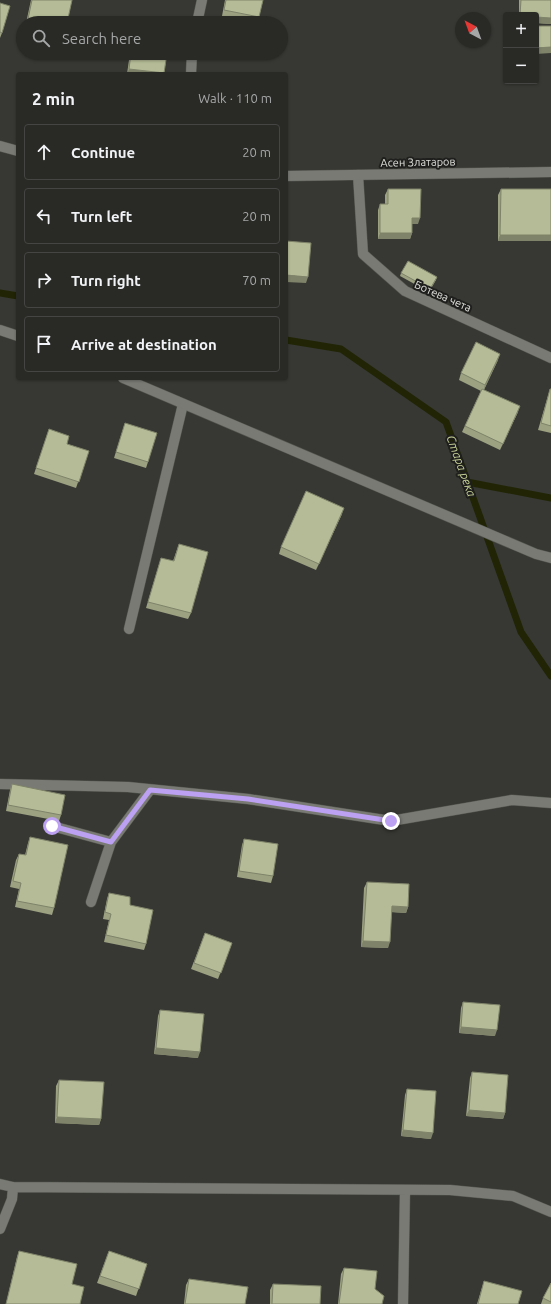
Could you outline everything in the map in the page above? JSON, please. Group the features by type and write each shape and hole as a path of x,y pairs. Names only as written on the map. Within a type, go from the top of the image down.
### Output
{"street":[{"path":"199,16 202,0"},
{"path":"191,72 192,60"},
{"path":"0,146 16,150"},
{"name":"Асен Златаров","path":"288,176 551,172"},
{"name":"Ботева чета","path":"358,175 363,254 404,291 551,358"},
{"path":"0,330 16,335"},
{"path":"128,380 536,554 551,558"},
{"path":"128,629 183,404"},
{"path":"0,784 128,787 248,799 391,821 512,800 551,803"},
{"path":"91,902 111,842 150,790"},
{"path":"52,826 111,842"},
{"path":"0,1184 13,1186 450,1190 513,1196 551,1212"},
{"path":"0,1229 12,1199 13,1186"},
{"path":"403,1304 405,1190"}],"building":[{"path":"32,0 72,0 69,16 29,16"},
{"path":"226,0 263,0 259,16 224,10"},
{"path":"521,0 551,0 551,18 539,17 539,12 520,12"},
{"path":"0,3 10,6 2,33 0,32"},
{"path":"539,26 551,26 551,47 539,48"},
{"path":"130,60 166,60 164,72 129,69"},
{"path":"388,189 421,189 420,218 412,218 412,233 380,233 380,204 388,204"},
{"path":"501,189 551,189 551,235 500,235"},
{"path":"288,241 311,243 308,277 288,275"},
{"path":"408,261 437,277 430,289 401,273"},
{"path":"476,342 500,354 485,385 461,373"},
{"path":"482,389 520,406 503,444 465,426"},
{"path":"551,389 551,426 541,423"},
{"path":"125,423 157,433 148,462 116,452"},
{"path":"49,429 69,436 67,444 89,451 79,482 36,468"},
{"path":"306,491 344,508 319,564 281,547"},
{"path":"179,544 208,552 191,613 148,602 161,558 174,561"},
{"path":"12,784 65,795 61,815 8,805"},
{"path":"30,837 68,845 54,908 17,901 21,883 13,881 19,854 26,855"},
{"path":"244,839 278,844 273,876 239,871"},
{"path":"367,882 409,884 408,907 392,906 390,942 363,941"},
{"path":"109,893 130,897 130,905 153,910 146,944 106,935 111,914 105,912"},
{"path":"205,933 232,943 221,973 194,963"},
{"path":"463,1002 500,1005 497,1030 461,1027"},
{"path":"160,1010 204,1014 200,1052 156,1048"},
{"path":"472,1072 508,1075 505,1113 469,1110"},
{"path":"59,1080 104,1082 101,1119 57,1117"},
{"path":"407,1089 436,1091 433,1133 403,1130"},
{"path":"19,1251 77,1264 72,1284 84,1287 80,1304 6,1304"},
{"path":"109,1251 147,1264 139,1289 100,1276"},
{"path":"344,1268 377,1271 375,1289 384,1296 382,1304 339,1304"},
{"path":"189,1279 248,1287 245,1304 185,1304"},
{"path":"484,1281 522,1291 518,1304 478,1304"},
{"path":"551,1283 551,1302 543,1298"},
{"path":"273,1284 321,1286 320,1304 272,1304"}],"waterway":[{"name":"Стара река","path":"0,293 16,296"},
{"name":"Стара река","path":"288,340 341,349 446,422 521,632 551,676"},
{"path":"467,482 551,498"}],"route":[{"path":"52,826 111,842 150,790 248,799 391,821"}]}
